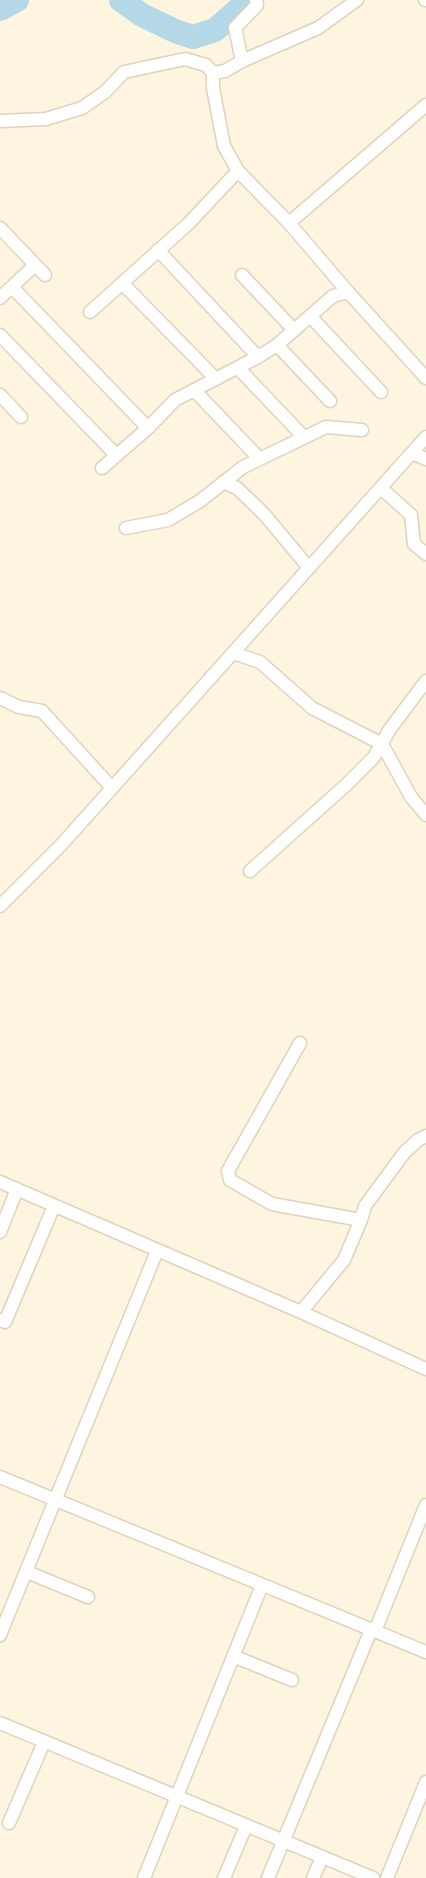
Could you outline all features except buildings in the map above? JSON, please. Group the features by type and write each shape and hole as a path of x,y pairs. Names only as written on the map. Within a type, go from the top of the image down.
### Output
{"street":[{"path":"212,73 225,71 242,61 318,28 357,0"},
{"path":"242,61 235,28 256,3"},
{"path":"0,121 46,119 82,108 105,92 124,72 185,59 206,66 212,73 224,146 238,171 289,223 426,378"},
{"path":"289,223 426,105"},
{"path":"90,312 188,224 238,171"},
{"path":"0,228 45,275"},
{"path":"158,250 258,358"},
{"path":"35,265 4,293 148,428"},
{"path":"242,275 294,330"},
{"path":"122,283 216,379"},
{"path":"102,468 148,428 175,400 258,358 277,345 333,296 348,292"},
{"path":"310,316 381,392"},
{"path":"2,342 116,455"},
{"path":"277,345 330,401"},
{"path":"238,368 300,433"},
{"path":"194,390 256,454"},
{"path":"0,395 21,417"},
{"path":"126,528 168,520 200,501 243,467 326,427 362,430"},
{"path":"0,906 62,844 426,437"},
{"path":"412,453 426,459"},
{"path":"223,482 237,488 264,514 309,568"},
{"path":"381,488 410,515 414,544 426,554"},
{"path":"233,654 260,662 312,708 382,744 411,797 426,816"},
{"path":"250,871 346,785 374,757 390,729 426,681"},
{"path":"1,701 18,708 42,711 112,788"},
{"path":"300,1043 228,1170 230,1180 272,1204 361,1220"},
{"path":"301,1312 344,1260 361,1220 364,1206 404,1153 418,1140 426,1136"},
{"path":"0,1182 301,1312 426,1369"},
{"path":"0,1232 18,1190"},
{"path":"0,1320 5,1322 54,1206"},
{"path":"0,1635 157,1251"},
{"path":"0,1477 426,1652"},
{"path":"268,1878 282,1841 426,1505"},
{"path":"27,1572 88,1597"},
{"path":"144,1878 262,1585"},
{"path":"232,1656 292,1680"},
{"path":"0,1723 372,1878"},
{"path":"9,1823 44,1742"},
{"path":"386,1878 426,1782"},
{"path":"224,1878 246,1826"},
{"path":"313,1878 322,1857"}],"waterway":[{"path":"0,9 17,0"},
{"path":"121,0 142,15 175,31 193,37 215,30 249,0"}]}
